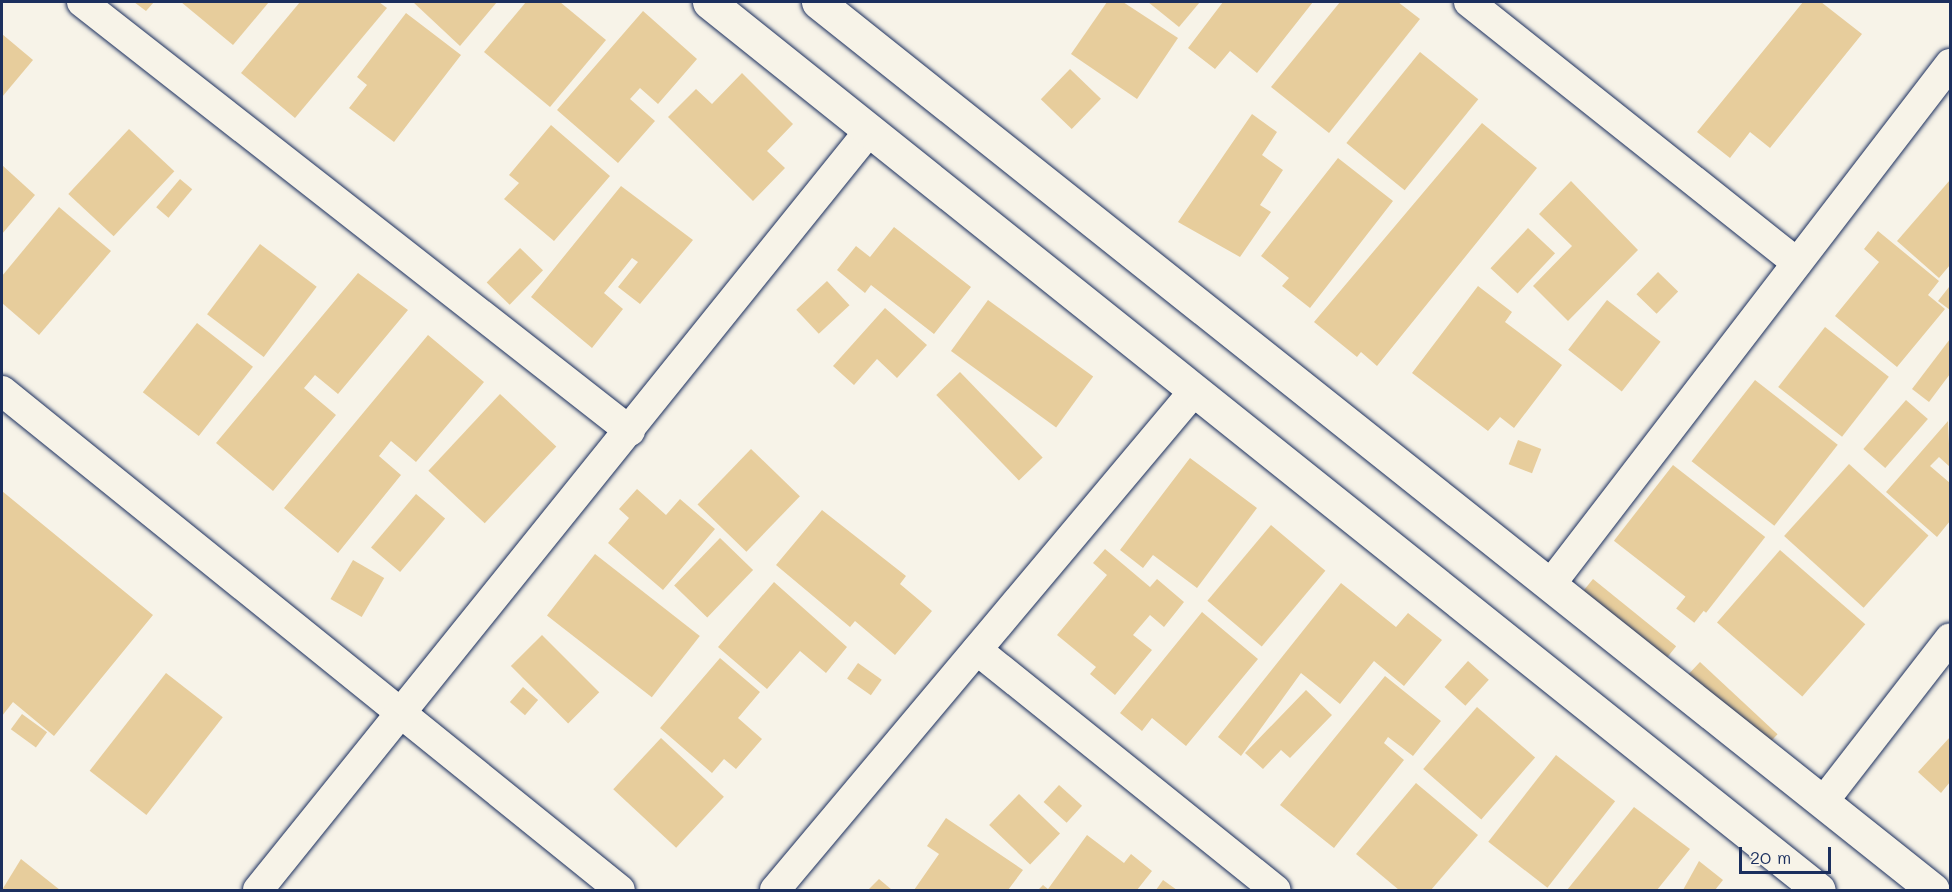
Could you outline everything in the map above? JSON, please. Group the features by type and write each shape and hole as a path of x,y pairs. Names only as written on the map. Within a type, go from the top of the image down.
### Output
{"street":[{"path":"82,2 630,431"},
{"path":"709,2 1819,891"},
{"path":"818,2 1933,891"},
{"path":"1469,2 1797,262"},
{"path":"1550,585 1950,64"},
{"path":"258,891 403,715 870,130"},
{"path":"775,891 1195,390"},
{"path":"2,391 620,891"},
{"path":"1823,802 1950,638"},
{"path":"977,650 1275,891"}],"building":[{"path":"134,2 154,2 146,11"},
{"path":"181,2 269,2 233,45"},
{"path":"300,2 379,2 387,8 295,118 241,73"},
{"path":"413,2 497,2 460,46"},
{"path":"526,2 560,2 606,40 550,107 484,52"},
{"path":"1107,2 1123,2 1178,38 1137,99 1071,54"},
{"path":"1148,2 1200,2 1179,27"},
{"path":"1223,2 1313,2 1257,73 1230,51 1215,69 1188,48"},
{"path":"1340,2 1398,2 1420,19 1329,133 1271,87"},
{"path":"1803,2 1821,2 1862,34 1770,148 1750,132 1730,158 1697,132"},
{"path":"643,11 697,59 658,104 640,88 630,99 655,121 618,163 557,110"},
{"path":"406,13 461,55 394,142 349,108 367,85 357,77"},
{"path":"2,34 33,60 2,97"},
{"path":"1420,52 1478,99 1405,190 1346,143"},
{"path":"1070,69 1101,99 1072,129 1041,99"},
{"path":"742,73 793,124 767,151 785,168 753,201 668,117 696,89 712,104"},
{"path":"1252,114 1277,132 1262,155 1283,170 1260,205 1271,212 1240,257 1178,222"},
{"path":"1482,123 1537,168 1377,366 1361,352 1357,357 1314,322"},
{"path":"551,125 610,176 554,241 504,199 519,183 509,175"},
{"path":"129,129 174,171 114,236 68,194"},
{"path":"1338,158 1393,201 1310,308 1282,286 1289,278 1261,256"},
{"path":"2,165 35,195 2,234"},
{"path":"180,179 192,189 168,218 156,207"},
{"path":"1950,180 1950,265 1939,278 1897,241"},
{"path":"1571,181 1638,250 1568,321 1533,286 1572,246 1539,214"},
{"path":"621,186 693,240 640,304 618,287 638,262 632,258 604,293 623,309 592,348 531,297"},
{"path":"59,207 111,251 39,335 2,303 2,276"},
{"path":"894,227 971,287 934,334 871,285 865,293 837,270 856,246 870,257"},
{"path":"1528,228 1555,253 1518,293 1490,268"},
{"path":"1878,231 1939,281 1928,295 1945,309 1897,367 1835,316 1879,262 1864,249"},
{"path":"260,244 317,287 264,357 207,314"},
{"path":"520,248 543,270 510,305 487,283"},
{"path":"1658,272 1678,291 1657,314 1636,294"},
{"path":"358,273 408,310 338,394 315,375 304,388 336,415 273,491 216,443"},
{"path":"827,281 850,305 819,334 796,310"},
{"path":"1478,286 1512,312 1505,322 1562,365 1514,428 1500,417 1488,431 1412,373"},
{"path":"1949,287 1950,289 1950,310 1938,301"},
{"path":"988,300 1093,376 1056,427 951,351"},
{"path":"1607,300 1661,342 1622,392 1568,350"},
{"path":"885,308 927,345 897,378 877,359 854,385 833,366"},
{"path":"197,323 253,367 199,436 143,392"},
{"path":"1825,327 1889,377 1842,437 1778,387"},
{"path":"428,335 484,382 416,462 391,441 379,456 401,475 338,553 284,508"},
{"path":"1950,339 1950,374 1929,402 1912,389"},
{"path":"960,372 1043,458 1019,481 936,395"},
{"path":"1755,380 1838,445 1774,526 1692,461"},
{"path":"500,394 556,447 485,523 428,471"},
{"path":"1906,400 1928,419 1885,468 1863,449"},
{"path":"1948,421 1950,467 1939,457 1930,466 1950,483 1950,521 1937,537 1886,492"},
{"path":"1518,440 1541,449 1532,473 1509,464"},
{"path":"751,449 800,496 746,552 698,504"},
{"path":"1190,458 1257,508 1197,588 1153,555 1143,568 1120,550"},
{"path":"1849,464 1929,536 1864,608 1784,536"},
{"path":"1673,465 1765,537 1706,613 1614,541"},
{"path":"637,489 666,515 680,499 715,529 663,590 608,543 629,518 619,509"},
{"path":"2,491 153,615 54,736 13,702 2,716"},
{"path":"416,494 445,518 400,572 371,548"},
{"path":"822,510 906,576 900,584 932,611 895,655 855,621 850,627 776,565"},
{"path":"1271,525 1325,571 1262,646 1207,601"},
{"path":"720,538 753,570 707,617 674,585"},
{"path":"1105,549 1150,587 1157,579 1184,602 1164,627 1150,615 1133,635 1152,650 1115,695 1090,674 1096,667 1057,635 1107,575 1093,563"},
{"path":"1780,550 1865,624 1802,697 1717,622"},
{"path":"595,554 700,636 652,697 547,615"},
{"path":"353,560 384,578 362,617 330,599"},
{"path":"1593,579 1676,646 1662,664 1579,597"},
{"path":"774,582 847,647 826,673 800,651 767,689 718,647"},
{"path":"1341,583 1396,627 1408,613 1442,640 1404,686 1374,661 1340,704 1301,673 1241,756 1218,737"},
{"path":"1686,596 1704,610 1694,623 1676,609"},
{"path":"1202,612 1258,659 1186,746 1152,718 1142,731 1120,713"},
{"path":"542,635 599,692 568,723 511,666"},
{"path":"720,658 760,692 738,718 762,739 736,769 724,759 712,773 660,728"},
{"path":"1468,661 1489,680 1465,706 1445,687"},
{"path":"1700,662 1778,734 1762,751 1684,679"},
{"path":"858,663 882,680 871,695 847,679"},
{"path":"166,673 223,717 146,815 90,771"},
{"path":"1385,676 1441,721 1413,756 1388,737 1384,743 1404,760 1334,848 1280,805"},
{"path":"523,687 538,700 525,715 510,702"},
{"path":"1306,690 1332,715 1290,758 1281,750 1263,769 1245,753"},
{"path":"1477,707 1535,758 1481,819 1423,769"},
{"path":"22,714 47,732 36,748 11,729"},
{"path":"1950,737 1950,782 1941,793 1918,772"},
{"path":"661,738 724,797 676,848 613,789"},
{"path":"1556,755 1615,801 1547,888 1488,842"},
{"path":"1416,783 1478,835 1431,890 1399,890 1356,854"},
{"path":"1059,785 1082,806 1067,823 1044,802"},
{"path":"1019,794 1060,834 1030,865 989,825"},
{"path":"1634,807 1690,849 1657,890 1567,890"},
{"path":"946,818 1023,870 1008,890 914,890 939,854 927,846"},
{"path":"1087,835 1124,863 1131,854 1152,871 1137,890 1038,890 1043,885 1048,889"},
{"path":"21,859 60,890 2,890"},
{"path":"1699,861 1723,880 1715,890 1683,890"},
{"path":"879,879 892,890 868,890"},
{"path":"1163,880 1177,890 1156,890"}]}
